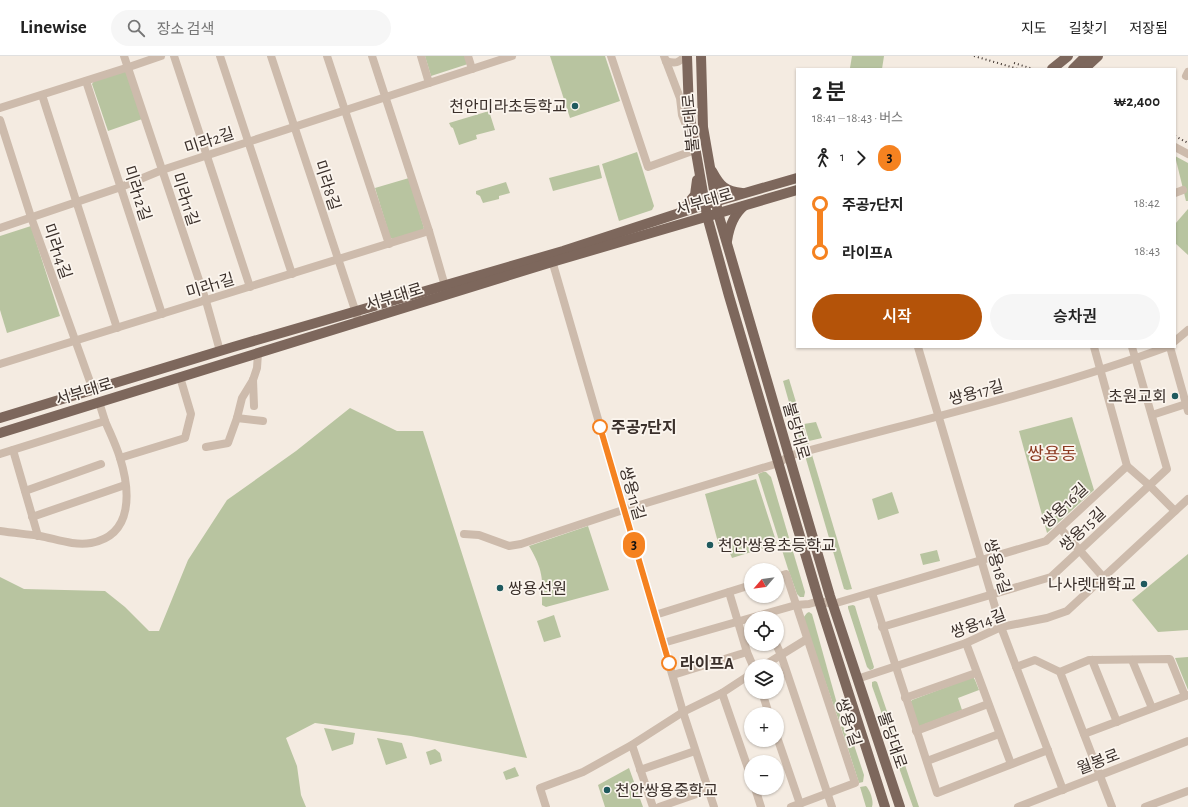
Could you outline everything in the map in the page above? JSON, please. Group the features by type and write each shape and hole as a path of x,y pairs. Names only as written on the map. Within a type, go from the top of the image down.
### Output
{"main road":[{"name":"불당대로","path":"686,56 689,112 706,216 778,463 826,603 857,679 900,807"},
{"name":"불당대로","path":"701,56 703,127 715,202 789,456 826,603 885,807"},
{"path":"1053,68 1068,56"},
{"path":"1062,68 1076,56"},
{"path":"1074,68 1086,56"},
{"path":"1085,68 1098,56"},
{"path":"680,213 695,195 698,164"},
{"path":"709,166 722,186 747,199 736,214 729,228 726,243"},
{"name":"서부대로","path":"0,418 220,351 445,286 718,213 796,178"},
{"name":"서부대로","path":"0,433 359,322 704,205 715,202 747,199 796,190"},
{"path":"687,222 700,226 716,248"}],"street":[{"name":"미라11길","path":"124,56 206,301 220,351"},
{"path":"0,108 129,68 161,56"},
{"path":"174,56 250,287"},
{"path":"220,56 292,274"},
{"name":"미라8길","path":"271,56 359,322"},
{"path":"327,56 389,244"},
{"path":"372,56 429,231 445,286"},
{"path":"421,56 429,83"},
{"path":"468,56 472,69"},
{"name":"미라2길","path":"0,228 121,188 162,170 512,56"},
{"path":"611,56 648,167 694,147 682,115 680,98 665,59"},
{"path":"665,59 673,64 679,62 686,56"},
{"name":"미라12길","path":"86,81 162,314"},
{"path":"42,95 117,328"},
{"name":"미라14길","path":"0,120 31,217 92,390"},
{"path":"1176,148 1188,154"},
{"path":"1176,193 1183,190"},
{"name":"미라1길","path":"0,364 429,231"},
{"name":"쌍용11길","path":"551,258 672,675 714,807"},
{"path":"1176,341 1188,330"},
{"name":"쌍용18길","path":"918,348 1001,627 1063,790"},
{"path":"1094,348 1127,466 1175,511"},
{"name":"쌍용15길","path":"882,627 1051,577 1168,469 1132,348"},
{"name":"쌍용17길","path":"464,534 479,535 509,546 521,544 624,510 778,463 789,456 1053,385 1166,348"},
{"path":"1152,415 1187,407 1169,348"},
{"path":"206,447 228,443 242,398 253,380 257,368 258,353"},
{"path":"120,458 185,438 191,414 180,377"},
{"path":"253,380 254,406"},
{"path":"0,531 72,542 90,543 105,538 115,532 122,522 126,511 127,495 120,458 99,402"},
{"path":"237,418 263,421"},
{"path":"0,454 105,421"},
{"path":"13,450 38,536"},
{"path":"25,491 101,464"},
{"name":"쌍용16길","path":"779,611 796,605 826,603 872,593 1046,541 1127,466"},
{"path":"32,517 125,485"},
{"name":"쌍용14길","path":"857,679 966,643 1001,627 1046,618 1067,611 1188,499"},
{"path":"1060,528 1103,577"},
{"name":"쌍용1길","path":"784,575 786,574 855,783 791,807"},
{"path":"655,615 744,587"},
{"path":"729,592 750,659"},
{"path":"872,593 937,793 1048,750"},
{"name":"쌍용16길","path":"663,643 744,621"},
{"path":"774,659 807,639"},
{"path":"966,643 1011,764"},
{"path":"779,651 832,807"},
{"path":"672,675 747,652"},
{"path":"1060,672 1092,660 1170,659 1187,695 1084,734"},
{"path":"1016,667 1035,660 1060,672 1112,807"},
{"path":"1092,660 1117,722"},
{"path":"1132,660 1152,708"},
{"path":"905,698 976,673"},
{"path":"548,807 541,788 583,772 632,745 683,712 722,692 744,678"},
{"path":"722,692 744,756"},
{"path":"916,730 988,704"},
{"path":"926,761 999,734"},
{"name":"월봉로","path":"1018,807 1188,741"},
{"path":"632,745 653,807"},
{"path":"780,747 800,804"},
{"path":"640,770 695,751"},
{"path":"659,807 708,790"},
{"path":"1145,807 1188,791"},
{"path":"757,795 761,807"}],"green space":[{"path":"425,56 465,56 468,64 431,76"},
{"path":"550,56 605,56 620,101 570,118"},
{"path":"852,56 884,56 882,68 850,68"},
{"path":"125,70 145,118 108,131 92,84 94,81"},
{"path":"489,111 495,130 476,135 477,139 459,145 453,128 449,123"},
{"path":"637,152 654,206 652,210 619,221 602,164"},
{"path":"1176,157 1188,163 1188,201 1186,201"},
{"path":"599,165 602,178 553,191 549,178"},
{"path":"409,178 424,228 423,230 392,239 390,237 375,188"},
{"path":"506,182 510,193 499,196 499,199 483,203 480,196 476,194 476,191"},
{"path":"1188,209 1188,255 1176,244 1176,223"},
{"path":"31,226 60,316 7,333 0,310 0,236"},
{"path":"789,379 809,445 801,445 783,381"},
{"path":"350,408 397,431 423,431 527,758 411,736 315,723 286,738 297,766 301,795 306,807 0,807 0,577 24,589 105,591 125,607 149,631 159,631 188,560 227,500 296,451"},
{"path":"1072,417 1094,490 1047,533 1019,431"},
{"path":"816,422 822,438 809,441 804,424"},
{"path":"812,455 852,589 844,589 806,459 807,456"},
{"path":"766,472 771,477 805,592 804,597 800,597 797,594 788,569 758,474"},
{"path":"756,479 777,544 732,558 726,544 719,546 705,494"},
{"path":"892,492 899,513 878,520 872,499"},
{"path":"588,526 609,590 546,607 542,605 540,568 529,546"},
{"path":"937,550 940,561 923,565 920,554"},
{"path":"1188,554 1188,630 1158,632 1132,600"},
{"path":"848,606 855,606 874,667 870,670 867,667 848,608"},
{"path":"809,612 812,614 841,718 840,724 803,618"},
{"path":"554,615 561,637 544,642 537,621"},
{"path":"1188,657 1188,690 1175,658"},
{"path":"973,677 979,690 958,698 962,710 918,726 909,704 912,700"},
{"path":"872,682 877,682 895,735 893,736 889,734 872,686"},
{"path":"842,726 849,742 854,745 864,775 863,782 859,783 841,727"},
{"path":"324,728 355,733 353,744 332,751"},
{"path":"377,738 402,743 407,758 386,765"},
{"path":"898,744 919,807 913,807 893,751 892,747"},
{"path":"435,749 440,753 442,761 430,765 426,752"},
{"path":"515,767 519,776 506,780 503,772"},
{"path":"629,768 643,807 605,807 598,785"},
{"path":"866,786 871,796 872,807 866,807 860,787"}],"railway":[{"path":"974,56 1015,68"},
{"path":"1014,63 1030,68"},
{"path":"1176,137 1188,143"}],"bus line":[{"name":"3","path":"600,427 669,663"}],"place":[{"name":"천안미라초등학교","path":"575,106"},
{"name":"초원교회","path":"1175,396"},
{"name":"주공7단지","path":"600,427"},
{"name":"천안쌍용초등학교","path":"710,545"},
{"name":"나사렛대학교","path":"1144,584"},
{"name":"쌍용선원","path":"500,588"},
{"name":"라이프A","path":"669,663"},
{"name":"천안쌍용중학교","path":"607,790"}],"district":[{"name":"쌍용동","path":"1052,454"}]}
